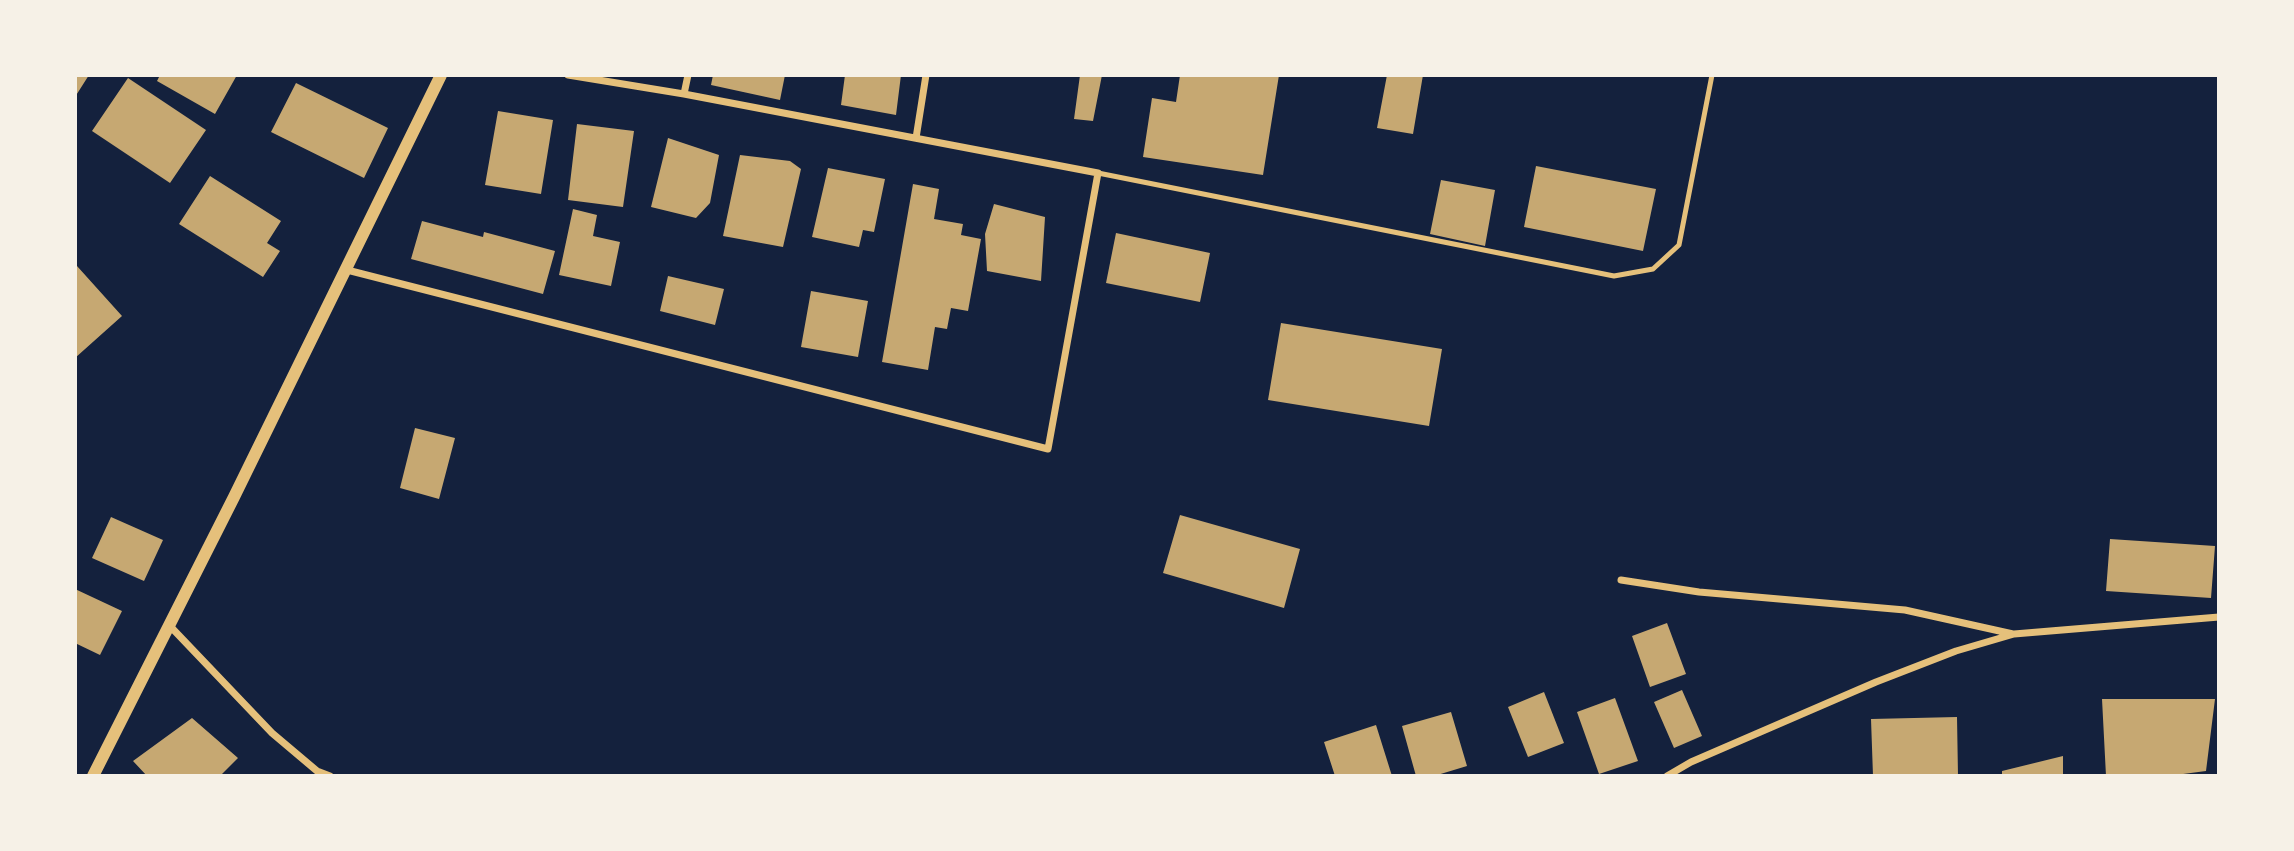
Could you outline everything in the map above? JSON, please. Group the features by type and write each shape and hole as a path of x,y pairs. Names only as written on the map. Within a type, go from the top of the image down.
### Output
{"street":[{"path":"93,776 347,270 441,75"},
{"path":"347,270 1048,449 1098,173 684,94 568,75"},
{"path":"684,94 688,75"},
{"path":"916,138 926,75"},
{"path":"1621,580 1699,592 1905,610 2014,634"},
{"path":"1667,776 1691,762 1876,682 1956,651 2014,634 2219,617"},
{"path":"169,625 272,733 317,771 330,776"}],"lane":[{"path":"1098,173 1614,276 1653,269 1679,245 1712,75"}],"building":[{"path":"75,75 89,75 75,97"},
{"path":"160,75 237,75 215,114 157,81"},
{"path":"713,75 785,75 780,100 711,85"},
{"path":"845,75 901,75 896,115 841,105"},
{"path":"1080,75 1102,75 1093,121 1074,119"},
{"path":"1180,75 1279,75 1263,175 1143,157 1152,98 1176,102"},
{"path":"1387,75 1423,75 1413,134 1377,128"},
{"path":"128,78 206,130 170,183 92,131"},
{"path":"296,83 388,128 364,178 271,132"},
{"path":"498,111 553,120 541,194 485,185"},
{"path":"577,124 634,131 623,207 568,200"},
{"path":"668,138 719,155 710,203 696,218 651,207"},
{"path":"740,155 790,161 801,169 783,247 723,236"},
{"path":"1536,166 1656,189 1643,251 1524,227"},
{"path":"828,168 885,179 874,232 863,230 859,247 812,237"},
{"path":"210,176 281,221 267,243 280,251 263,277 179,224"},
{"path":"1441,180 1495,190 1485,246 1430,234"},
{"path":"913,184 939,189 934,219 963,224 961,235 981,239 968,311 951,308 947,329 935,327 928,370 882,362"},
{"path":"994,204 1045,217 1041,281 987,271 985,234"},
{"path":"573,209 597,215 593,236 620,242 611,286 559,275"},
{"path":"422,221 483,237 484,232 555,251 543,294 411,259"},
{"path":"1116,233 1210,253 1200,302 1106,283"},
{"path":"77,266 122,316 75,358 75,268"},
{"path":"668,276 724,289 715,325 660,311"},
{"path":"811,291 868,301 858,357 801,347"},
{"path":"1281,323 1442,349 1429,426 1268,400"},
{"path":"415,428 455,438 439,499 400,488"},
{"path":"1180,515 1300,549 1284,608 1163,573"},
{"path":"111,517 163,540 144,581 92,558"},
{"path":"2110,539 2215,546 2211,598 2106,591"},
{"path":"75,589 122,611 100,655 75,643"},
{"path":"1667,623 1686,674 1650,687 1632,636"},
{"path":"1682,690 1702,736 1674,748 1654,702"},
{"path":"1544,692 1564,743 1528,757 1508,707"},
{"path":"1615,698 1638,761 1599,774 1577,712"},
{"path":"2102,699 2215,699 2206,771 2168,776 2106,776"},
{"path":"1451,712 1467,766 1434,776 1416,776 1402,726"},
{"path":"1957,717 1958,776 1873,776 1871,719"},
{"path":"192,718 238,758 220,776 147,776 133,761"},
{"path":"1376,725 1392,776 1335,776 1324,742"},
{"path":"2063,756 2063,776 2002,776 2002,771"}]}
